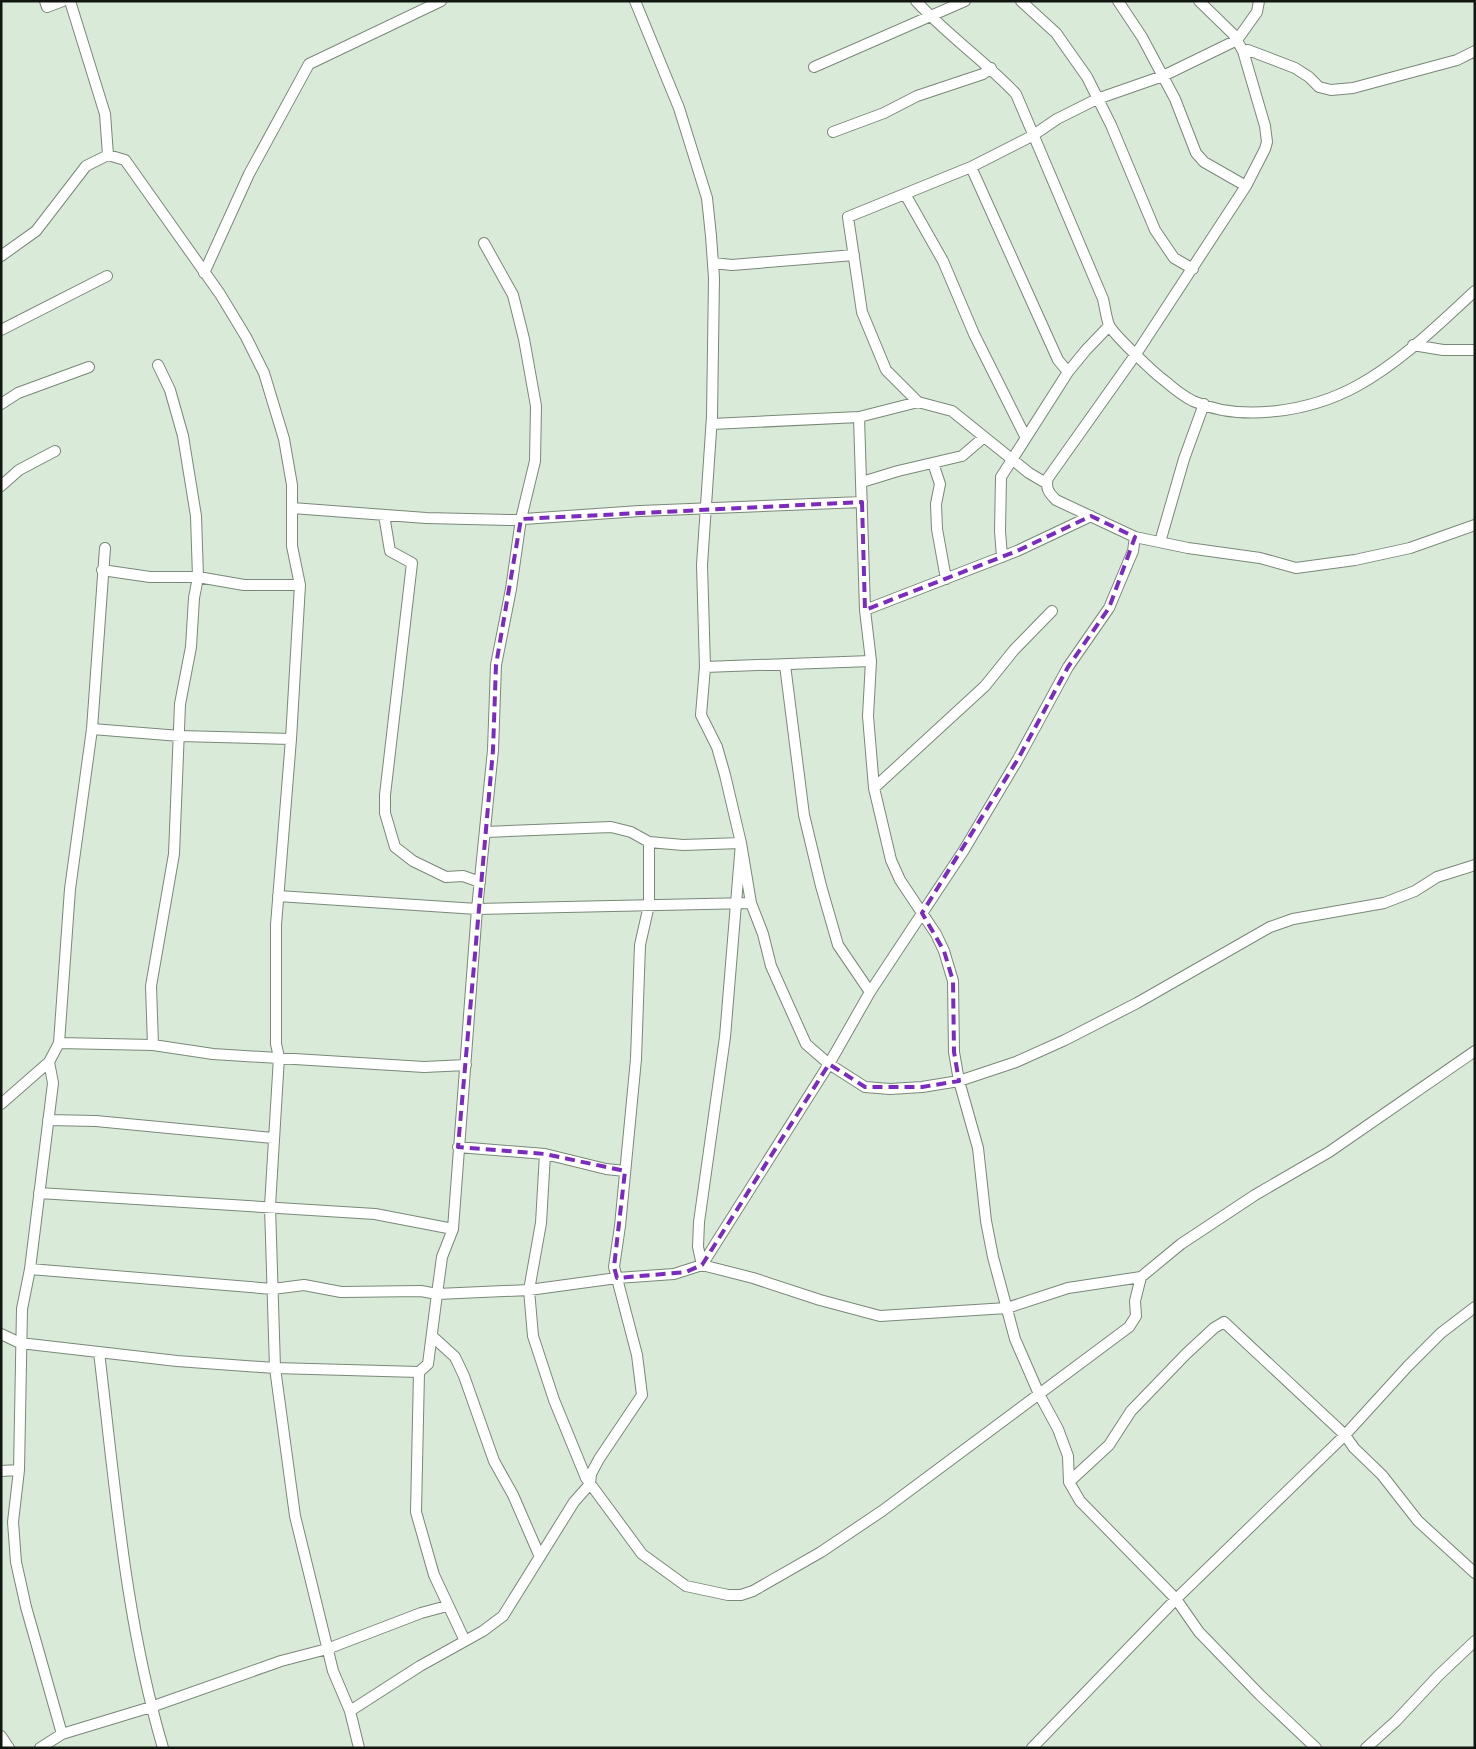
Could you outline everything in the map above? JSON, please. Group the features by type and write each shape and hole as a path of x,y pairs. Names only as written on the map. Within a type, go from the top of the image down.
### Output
{"street":[{"path":"45,1 46,7 63,1"},
{"path":"70,1 105,114 108,155"},
{"path":"204,273 249,174 309,64 441,1"},
{"path":"635,1 679,108 707,198 713,263 712,424 704,509 702,565 705,667 701,715 717,747 741,843 751,903 763,934 771,966 806,1044 829,1064 865,1087 914,1088 959,1081 1016,1062 1065,1040 1137,1003 1270,927 1293,919 1384,903 1415,891 1437,878 1475,865"},
{"path":"916,1 949,35 991,68 1016,94 1032,136 1103,299 1109,326 1163,380 1192,400 1216,408 1262,412 1311,403 1336,396 1358,386 1413,345 1475,291"},
{"path":"814,67 965,1"},
{"path":"1021,1 1056,33 1087,77 1110,125 1154,230 1174,258 1192,269"},
{"path":"1118,1 1142,36 1175,99 1196,153 1204,162 1246,186"},
{"path":"1046,483 1136,354 1246,186 1267,142 1243,51 1237,40 1199,1"},
{"path":"918,402 886,370 862,312 848,217 971,167 1032,136 1057,119 1097,99 1163,76 1237,40 1258,12 1259,1"},
{"path":"1243,51 1248,50 1295,68 1309,77 1319,88 1331,90 1353,88 1457,60 1475,51"},
{"path":"834,132 884,113 917,96 983,74 991,68"},
{"path":"1,256 36,231 86,166 108,155 125,160 246,337 264,373 284,439 292,484 292,546 300,585 291,739 278,896 276,1044 279,1057 270,1206 275,1368 295,1516 333,1671 350,1710 359,1748"},
{"path":"971,167 1054,352 1068,372"},
{"path":"905,194 943,261 974,334 1026,438"},
{"path":"1,1334 20,1343 275,1368 419,1372 428,1364 442,1257 453,1229 480,882 493,750 496,665 511,588 521,520 535,461 536,406 524,339 513,295 484,243"},
{"path":"713,263 732,265 854,255"},
{"path":"1,330 107,276"},
{"path":"1002,557 1000,531 1001,477 1068,372 1109,326"},
{"path":"1413,345 1443,350 1475,350"},
{"path":"153,1045 151,986 174,854 180,704 191,647 194,598 198,577 196,516 183,436 170,390 158,365"},
{"path":"1,404 18,393 89,367"},
{"path":"712,424 859,417 918,402 952,411 983,438 1012,458 1029,473 1046,483 1050,495 1056,500 1135,537 1260,558 1296,568 1355,560 1410,548 1475,525"},
{"path":"1160,542 1184,459 1204,404"},
{"path":"859,417 865,610 871,661 868,716 874,788 891,860 900,880 944,951 953,981 954,1052 959,1081 978,1148 986,1221 1015,1339 1039,1394 1058,1429 1068,1456 1069,1482 1080,1501 1176,1599 1199,1632 1260,1695 1316,1748"},
{"path":"862,482 962,456 983,438"},
{"path":"1,486 19,470 55,450"},
{"path":"933,463 940,484 936,504 937,529 946,579"},
{"path":"292,508 384,515 521,520 862,502"},
{"path":"384,515 390,552 412,563 385,795 385,813 395,847 413,860 446,878 463,876 480,882"},
{"path":"865,610 1002,557 1091,516"},
{"path":"702,1265 829,1064 870,992 964,850 1018,759 1068,667 1109,608 1133,551 1135,537"},
{"path":"1,1104 49,1062 59,1043 70,888 92,729 105,548"},
{"path":"102,570 150,577 198,577 244,586 300,585"},
{"path":"874,788 986,686 1011,654 1052,611"},
{"path":"705,667 871,661"},
{"path":"785,665 804,815 820,886 838,945 870,992"},
{"path":"92,729 180,736 291,739"},
{"path":"486,832 611,827 630,832 649,842 683,845 741,843"},
{"path":"350,1710 483,1631 502,1616 574,1502 590,1484 591,1474 599,1459 642,1395 637,1355 614,1267 637,1050 640,945 649,905 649,842"},
{"path":"702,1265 698,1247 699,1222 725,1037 741,843"},
{"path":"278,896 478,909 751,903"},
{"path":"59,1043 153,1045 213,1054 424,1067 466,1065"},
{"path":"30,1269 272,1289 304,1285 340,1292 421,1291 437,1294 529,1290 617,1278 674,1274 702,1265 753,1278 820,1300 880,1316 1007,1308 1068,1288 1141,1277 1181,1244 1255,1194 1329,1152 1475,1050"},
{"path":"49,1062 52,1083 48,1120 30,1269 22,1309 19,1470 13,1522 16,1562 34,1639 62,1734"},
{"path":"48,1120 96,1121 273,1138"},
{"path":"458,1148 545,1154 606,1169 625,1171"},
{"path":"545,1154 541,1223 529,1290 534,1336 554,1400 590,1484 642,1554 686,1586 708,1593 742,1595 822,1552 882,1511 1129,1327 1136,1316 1135,1301 1141,1277"},
{"path":"38,1193 158,1202 270,1206 375,1214 453,1229"},
{"path":"1032,1748 1176,1599 1345,1435 1408,1366 1441,1334 1475,1307"},
{"path":"1069,1482 1109,1445 1131,1411 1186,1354 1224,1322 1345,1435 1354,1448 1382,1475 1418,1521 1475,1573"},
{"path":"432,1336 455,1357 464,1376 494,1461 513,1495 540,1557"},
{"path":"99,1352 125,1574 151,1707 163,1748"},
{"path":"419,1372 416,1512 428,1557 447,1606 464,1641"},
{"path":"1,1471 19,1470"},
{"path":"40,1748 62,1734 151,1707 281,1660 327,1649 422,1613 447,1606"},
{"path":"1366,1748 1396,1721 1421,1693 1475,1641"},
{"path":"1,1736 9,1748"}],"highlighted area":[{"path":"862,502 865,610 1017,551 1091,516 1135,537 1109,608 1068,667 1018,759 922,913 944,951 953,981 954,1052 959,1081 922,1087 865,1087 829,1064 702,1265 686,1272 617,1278 614,1267 625,1171 545,1154 458,1147 493,750 496,665 521,519"}]}
